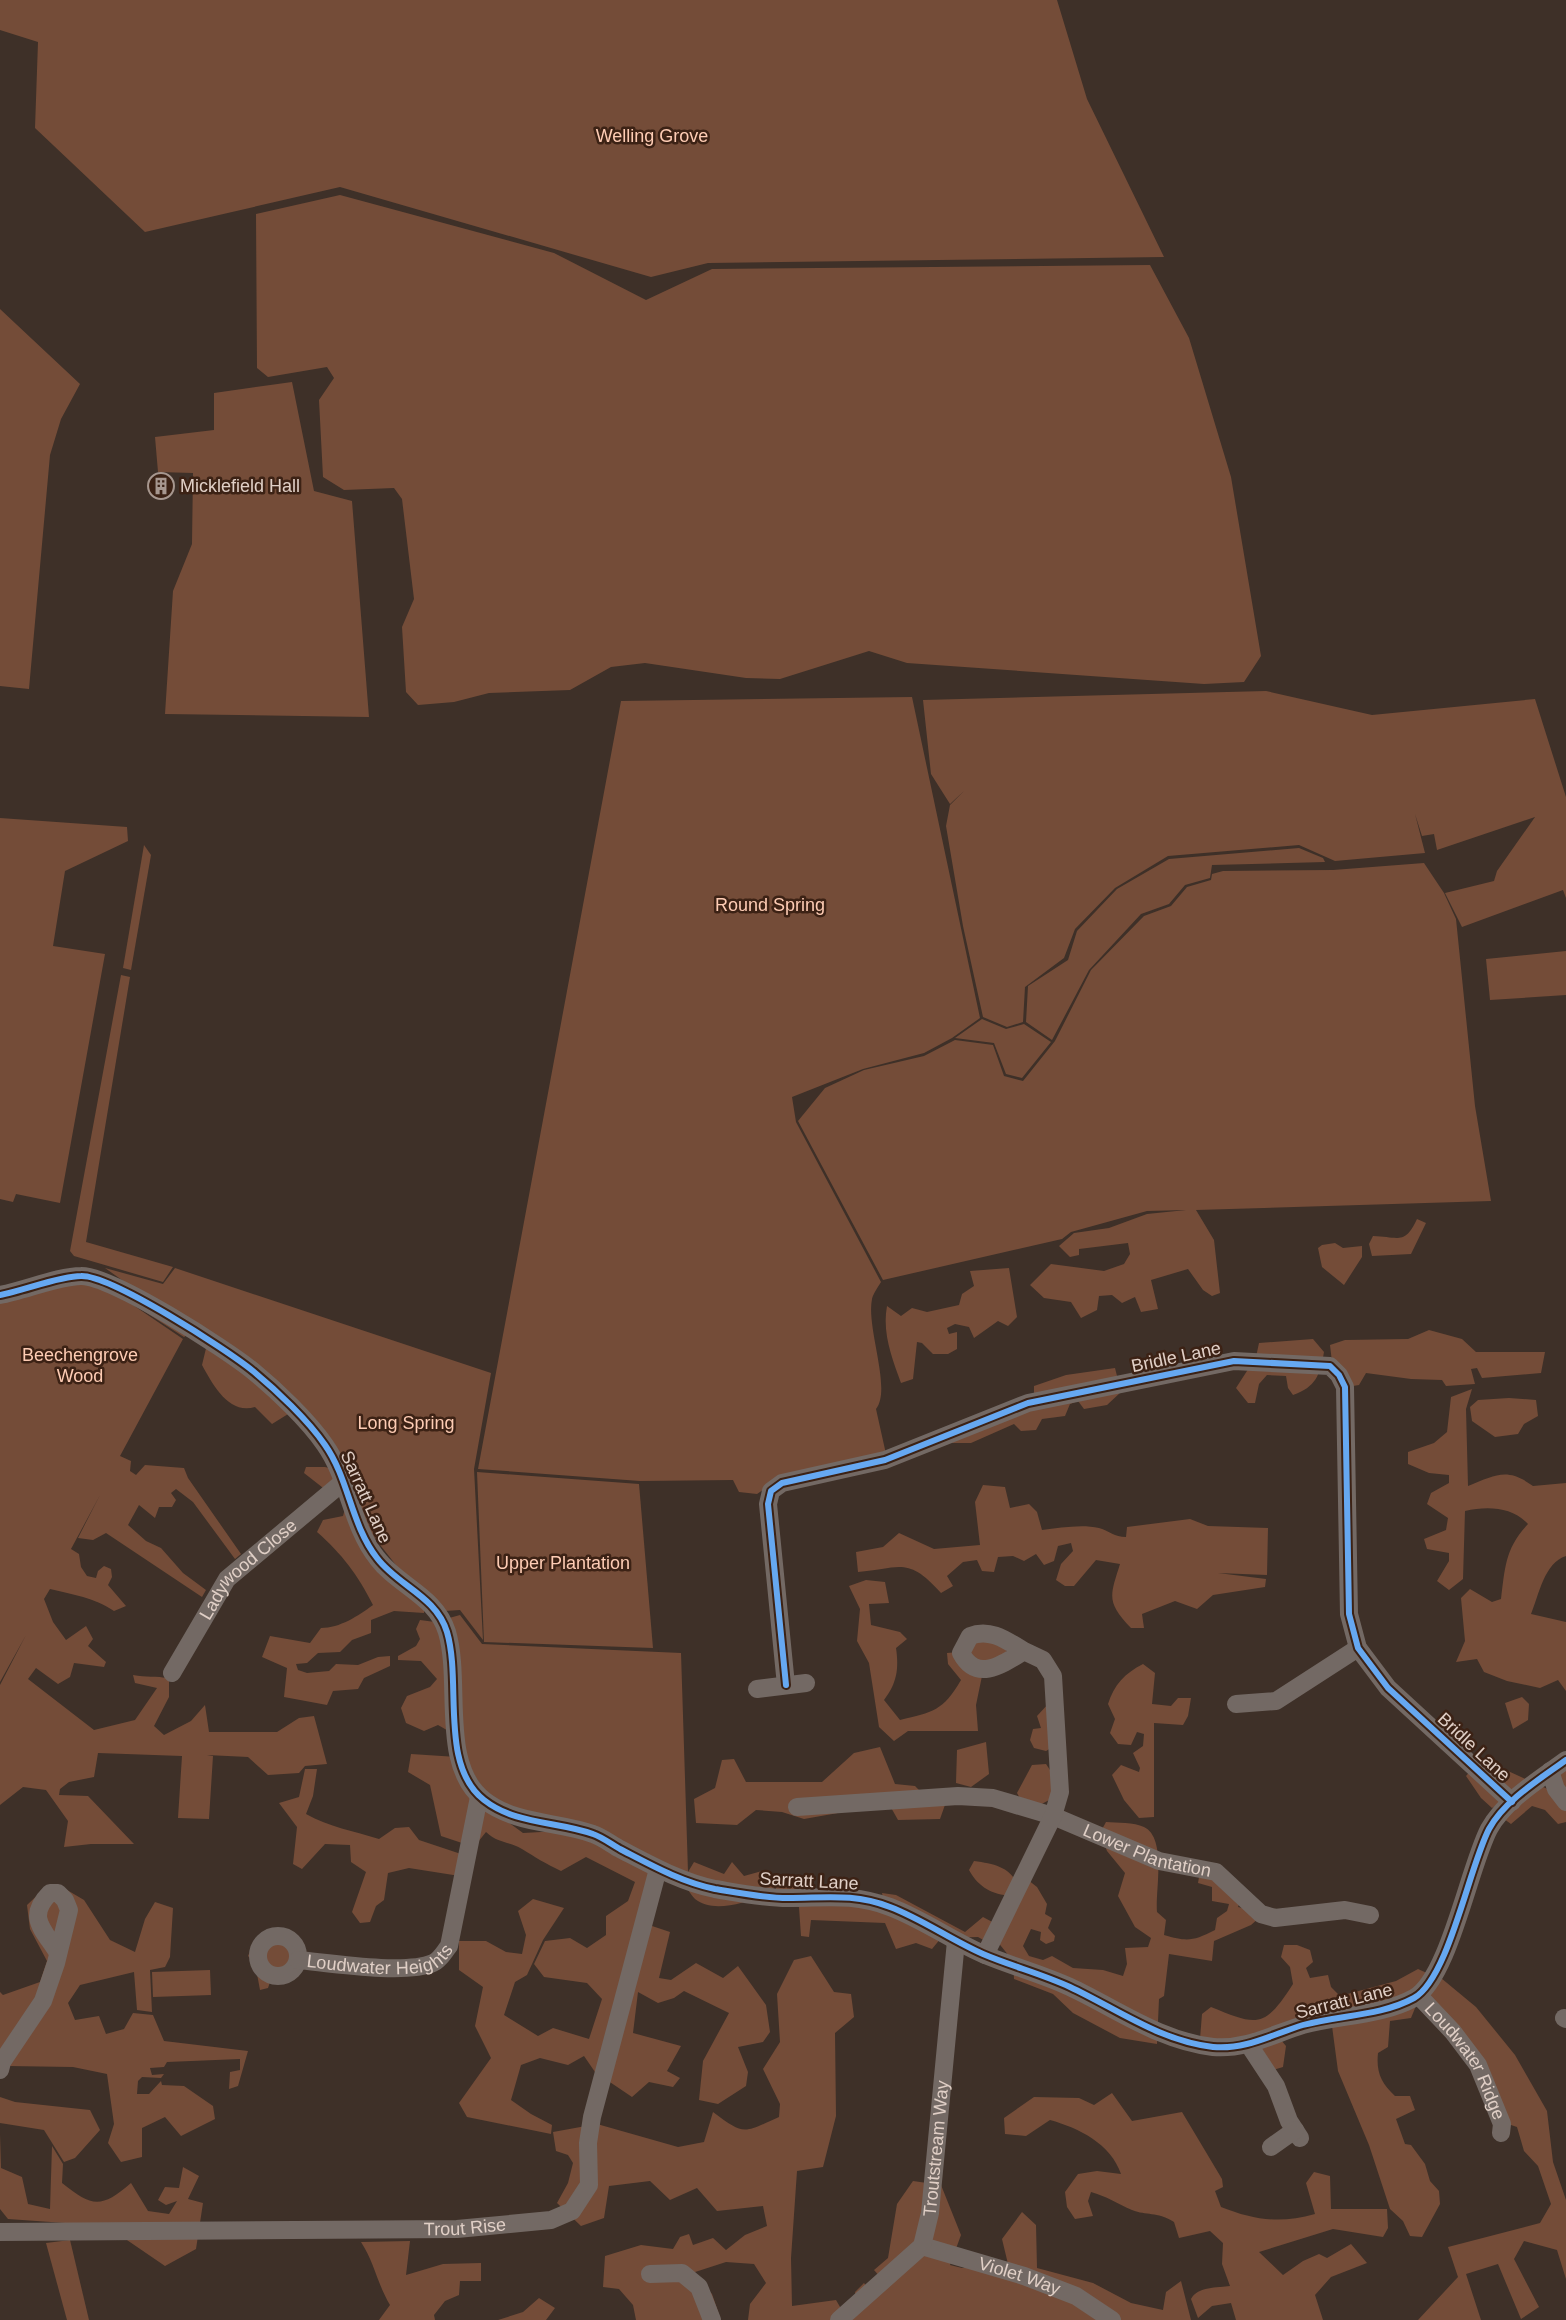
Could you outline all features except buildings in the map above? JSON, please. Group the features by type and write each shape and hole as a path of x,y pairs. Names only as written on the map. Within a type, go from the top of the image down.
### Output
{"street":[{"name":"Sarratt Lane","path":"0,1295 81,1276 108,1282 152,1306 252,1370 327,1446 358,1524 377,1558 396,1576 422,1595 445,1626 454,1663 455,1738 464,1774 479,1797 495,1807 540,1824 592,1833 687,1882 781,1898 859,1897 895,1908 985,1955 1069,1987 1138,2023 1182,2041 1217,2047 1249,2045 1300,2026 1389,2008 1419,1996 1436,1973 1490,1827 1512,1802 1566,1760"},
{"name":"Bridle Lane","path":"786,1685 768,1504 771,1491 782,1483 885,1460 1028,1403 1234,1361 1330,1366 1339,1375 1345,1387 1349,1614 1358,1648 1388,1688 1512,1802"},
{"name":"Ladywood Close","path":"171,1675 227,1579 343,1482"},
{"path":"1236,1704 1276,1701 1358,1648"},
{"path":"985,1955 1053,1816 1060,1792 1053,1676 1043,1660 1024,1651"},
{"path":"757,1689 806,1683"},
{"path":"1550,1771 1556,1789 1566,1802"},
{"name":"Lower Plantation","path":"797,1807 958,1796 993,1798 1053,1816 1159,1862 1216,1872 1261,1914 1275,1918 1322,1911 1360,1918"},
{"name":"Loudwater Heights","path":"298,1960 390,1967 421,1967 436,1962 449,1946 479,1797"},
{"name":"Trout Rise","path":"0,2232 457,2229 551,2220 572,2211 589,2185 588,2143 592,2117 658,1869"},
{"name":"Troutstream Way","path":"922,2246 930,2213 956,1941"},
{"path":"0,2070 43,2001 58,1953"},
{"name":"Loudwater Ridge","path":"1419,1996 1454,2032 1478,2065 1477,2083 1502,2124 1502,2133"},
{"path":"1249,2045 1276,2085 1298,2134 1271,2147"},
{"path":"839,2320 922,2246"},
{"name":"Violet Way","path":"922,2246 1024,2276 1076,2296 1112,2320"},
{"path":"650,2274 682,2273 699,2288 712,2320"}],"green space":[{"name":"Welling Grove","path":"0,0 1057,0 1087,99 1164,257 708,263 651,277 340,187 145,232 35,128 38,42 0,30"},
{"path":"340,195 554,253 646,300 712,269 1150,265 1189,338 1231,477 1261,656 1244,682 1204,684 907,663 869,651 780,679 746,678 645,663 611,667 570,690 489,693 454,702 418,705 406,692 402,627 414,599 402,499 394,488 344,490 323,477 319,400 334,378 327,367 268,377 257,368 256,214"},
{"path":"0,309 80,384 61,419 50,455 29,689 0,686"},
{"path":"292,382 314,491 352,501 369,717 165,714 173,591 192,544 193,473 158,472 155,437 214,430 214,393"},
{"path":"1266,691 1372,715 1535,699 1566,797 1566,898 1563,890 1462,927 1445,893 1494,881 1497,871 1535,817 1437,850 1434,834 1422,836 1415,814 1425,853 1335,861 1299,845 1168,856 1115,888 1075,929 1064,958 1025,987 1023,1022 1007,1027 983,1017 963,926 946,826 950,805 964,791 950,804 931,774 923,700"},
{"name":"Round Spring","path":"912,697 980,1018 952,1038 924,1053 863,1069 792,1097 796,1122 881,1282 873,1297 871,1311 881,1387 880,1400 876,1409 886,1454 766,1488 757,1494 739,1492 733,1480 640,1481 478,1469 621,701"},
{"path":"0,818 127,827 128,841 65,871 53,946 105,954 60,1203 16,1194 13,1202 0,1199"},
{"path":"144,845 151,855 131,970 123,968"},
{"path":"1299,848 1323,858 1325,862 1212,865 1210,878 1185,885 1169,904 1141,914 1089,970 1052,1040 1026,1022 1028,986 1068,960 1077,931 1117,889 1169,859"},
{"path":"1424,863 1444,893 1456,919 1475,1106 1491,1201 1196,1210 1214,1240 1220,1293 1212,1296 1203,1290 1188,1269 1151,1280 1158,1309 1141,1312 1135,1297 1122,1303 1112,1295 1099,1296 1097,1310 1081,1318 1071,1302 1044,1298 1030,1285 1051,1264 1104,1271 1124,1264 1130,1254 1128,1243 1079,1249 1079,1255 1070,1257 1059,1246 1074,1233 1109,1228 1147,1214 1186,1210 1147,1211 1071,1232 1062,1239 883,1280 798,1121 825,1088 864,1070 924,1056 955,1040 993,1045 1004,1076 1023,1081 1055,1041 1091,970 1144,916 1171,906 1187,887 1211,880 1212,874 1223,871 1333,870"},
{"path":"1566,951 1566,995 1490,1000 1486,959"},
{"path":"121,975 130,977 86,1242 173,1267 163,1282 74,1256 70,1251"},
{"path":"982,1019 1006,1029 1024,1024 1051,1042 1022,1078 1006,1074 994,1043 955,1038"},
{"path":"1417,1219 1426,1223 1411,1254 1372,1256 1369,1244 1373,1236 1400,1238 1409,1233"},
{"path":"1335,1243 1343,1248 1362,1246 1362,1257 1344,1285 1322,1267 1318,1248"},
{"name":"Long Spring","path":"105,1268 163,1284 175,1268 491,1373 474,1469 483,1640 460,1610 445,1611 426,1590 402,1573 426,1592 424,1613 394,1611 371,1620 371,1633 352,1640 340,1652 318,1653 307,1663 296,1664 298,1670 307,1673 329,1671 336,1664 358,1665 378,1657 390,1656 390,1666 364,1678 358,1689 333,1691 327,1705 284,1697 287,1668 262,1657 270,1636 310,1643 321,1628 342,1624 373,1605 349,1566 317,1532 323,1520 343,1516 347,1501 341,1489 327,1491 304,1473 306,1467 325,1467 345,1472 358,1512 371,1539 388,1561 399,1569 370,1532 350,1476 334,1443 301,1406 272,1424 255,1407 237,1407 217,1389 202,1365 209,1336 198,1328 184,1337 122,1297 129,1285"},
{"path":"1009,1268 1017,1317 1008,1326 998,1321 974,1338 969,1327 955,1324 947,1328 949,1334 957,1332 957,1349 948,1354 933,1354 922,1343 917,1342 913,1379 901,1383 887,1336 887,1306 901,1316 912,1308 927,1312 959,1305 962,1294 974,1286 970,1271"},
{"name":"Beechengrove Wood","path":"81,1281 105,1286 183,1339 120,1456 131,1461 130,1471 136,1475 145,1465 184,1468 188,1478 241,1554 235,1559 193,1502 176,1489 171,1493 176,1500 172,1507 159,1507 155,1518 139,1505 128,1525 146,1541 161,1548 183,1573 206,1590 202,1597 106,1533 93,1540 78,1538 100,1495 71,1549 79,1554 81,1567 87,1576 96,1578 98,1571 104,1566 111,1569 112,1577 108,1585 126,1606 114,1611 91,1599 50,1589 44,1599 53,1622 66,1640 86,1626 93,1639 88,1646 106,1662 104,1667 74,1663 70,1677 58,1684 36,1668 28,1679 94,1730 135,1720 157,1688 135,1683 133,1675 169,1679 169,1697 154,1726 164,1735 191,1721 205,1705 209,1732 277,1732 299,1718 314,1716 327,1764 305,1766 299,1773 268,1775 248,1757 207,1755 213,1756 209,1819 178,1818 182,1756 98,1753 94,1777 69,1782 60,1789 59,1795 88,1796 134,1844 91,1844 64,1847 68,1821 46,1790 23,1787 0,1805 0,1685 26,1635 0,1682 0,1294"},
{"path":"1429,1330 1462,1339 1476,1352 1545,1352 1541,1373 1482,1378 1477,1368 1471,1369 1475,1384 1446,1386 1442,1380 1411,1379 1366,1373 1359,1385 1353,1386 1332,1362 1330,1345 1345,1340 1408,1339"},
{"path":"1313,1339 1324,1352 1321,1367 1312,1384 1301,1392 1293,1395 1288,1388 1286,1376 1267,1375 1259,1384 1255,1403 1248,1403 1236,1388 1256,1357 1259,1343"},
{"path":"1115,1368 1121,1392 1107,1405 1084,1409 1078,1401 1070,1404 1065,1416 1042,1419 1036,1430 1021,1431 1014,1424 971,1443 951,1443 1034,1406 1034,1386 1066,1375"},
{"path":"1472,1389 1466,1409 1468,1486 1501,1475 1516,1476 1533,1486 1566,1483 1566,1556 1552,1565 1547,1572 1531,1614 1566,1622 1566,1691 1558,1680 1540,1688 1507,1681 1484,1672 1477,1659 1456,1662 1465,1641 1461,1598 1470,1589 1492,1602 1501,1599 1510,1550 1528,1524 1515,1514 1499,1509 1465,1511 1463,1579 1449,1590 1437,1581 1449,1561 1449,1553 1427,1549 1424,1539 1446,1530 1448,1518 1427,1504 1431,1493 1449,1483 1449,1475 1429,1473 1408,1464 1408,1452 1434,1443 1447,1432 1451,1397"},
{"path":"1509,1398 1536,1400 1538,1416 1524,1424 1518,1434 1495,1437 1472,1421 1470,1407 1478,1400"},
{"name":"Upper Plantation","path":"477,1472 639,1484 653,1648 484,1642"},
{"path":"983,1485 1005,1487 1010,1508 1029,1504 1037,1512 1042,1530 1085,1526 1126,1537 1127,1527 1190,1519 1208,1526 1268,1528 1267,1575 1218,1573 1266,1579 1265,1587 1213,1595 1197,1609 1175,1601 1142,1614 1144,1628 1131,1628 1117,1612 1112,1598 1120,1564 1096,1560 1074,1586 1065,1586 1056,1580 1061,1564 1073,1551 1071,1543 1058,1546 1054,1561 1044,1565 1036,1554 1024,1561 1013,1556 998,1557 994,1572 982,1571 977,1560 963,1562 947,1576 953,1586 941,1593 930,1581 912,1569 894,1567 858,1572 856,1552 883,1547 899,1533 934,1549 980,1545 975,1502"},
{"path":"866,1580 885,1582 889,1603 869,1604 871,1625 900,1632 907,1639 896,1648 896,1676 884,1700 900,1720 936,1709 949,1698 961,1680 948,1664 947,1653 959,1652 982,1676 976,1705 978,1731 908,1731 894,1741 879,1727 869,1663 857,1641 860,1609 849,1586"},
{"path":"460,1615 482,1644 681,1653 688,1872 694,1862 724,1874 732,1862 744,1876 762,1871 775,1885 771,1894 733,1905 703,1904 695,1899 684,1883 687,1876 498,1803 484,1789 474,1773 459,1737 438,1725 424,1731 406,1723 401,1708 407,1696 430,1687 437,1679 421,1661 398,1660 398,1656 416,1646 420,1639 416,1629 420,1620 435,1622"},
{"path":"981,1638 1006,1649 1007,1653 985,1666 970,1659 970,1644"},
{"path":"1143,1664 1155,1673 1152,1704 1171,1706 1178,1698 1191,1698 1188,1716 1183,1725 1154,1723 1154,1817 1139,1818 1124,1800 1112,1775 1121,1765 1139,1772 1140,1768 1133,1753 1143,1746 1144,1734 1137,1732 1131,1745 1118,1744 1110,1733 1115,1719 1108,1704 1121,1680"},
{"path":"1522,1697 1529,1704 1528,1720 1513,1729 1505,1703"},
{"path":"1050,1702 1056,1745 1046,1751 1034,1748 1030,1740 1033,1729 1041,1728 1037,1716"},
{"path":"986,1742 989,1774 971,1787 956,1783 957,1750"},
{"path":"880,1747 895,1784 915,1786 930,1801 946,1802 940,1819 898,1820 889,1804 804,1819 782,1812 756,1810 737,1825 696,1823 694,1799 715,1788 722,1760 734,1759 746,1782 822,1782 854,1753"},
{"path":"411,1754 457,1757 485,1805 523,1833 559,1831 590,1839 650,1869 640,1922 670,1932 659,1978 671,1980 696,1963 723,1978 738,1966 766,2005 770,2032 763,2042 738,2047 748,2072 746,2086 718,2104 699,2100 703,2061 729,2013 684,1991 674,1998 658,2003 638,1992 633,2033 681,2046 667,2071 680,2078 673,2087 649,2082 632,2097 595,2072 584,2056 568,2065 540,2058 521,2065 511,2100 552,2125 551,2134 467,2117 459,2103 491,2058 475,2026 483,1987 459,1970 459,1941 486,1941 506,1952 522,1954 526,1935 518,1911 533,1899 564,1908 543,1940 527,1975 515,1982 504,2015 538,2036 553,2028 589,2039 602,1999 587,1983 544,1977 534,1964 545,1941 570,1938 587,1948 606,1935 606,1916 628,1901 635,1882 586,1857 561,1871 517,1846 495,1839 486,1832 474,1847 441,1836 430,1785 408,1772"},
{"path":"1046,1764 1052,1773 1051,1799 1038,1806 1022,1802 1017,1793 1032,1765"},
{"path":"1566,1764 1566,1822 1558,1824 1545,1810 1532,1806 1511,1824 1504,1819 1512,1795 1492,1808 1481,1798 1466,1776 1475,1766 1495,1765 1552,1791 1559,1770"},
{"path":"305,1769 317,1769 313,1796 306,1814 333,1826 379,1839 395,1828 409,1827 419,1840 470,1857 466,1877 409,1868 388,1873 384,1900 376,1906 370,1922 360,1923 352,1912 366,1872 351,1862 350,1845 325,1844 302,1869 293,1864 297,1827 279,1803 299,1797"},
{"path":"1106,1822 1135,1824 1151,1833 1158,1853 1157,1912 1166,1920 1164,1935 1179,1939 1201,1936 1215,1930 1217,1918 1227,1911 1229,1904 1212,1901 1212,1887 1198,1883 1200,1871 1241,1899 1238,1907 1251,1910 1259,1918 1251,1925 1214,1941 1212,1961 1169,1954 1164,1996 1159,1999 1157,2044 1120,2038 1073,2013 1053,1994 1014,1979 1013,1961 997,1941 1028,1880 1037,1887 1047,1904 1045,1914 1052,1918 1048,1928 1055,1936 1054,1941 1046,1944 1040,1940 1041,1932 1031,1929 1023,1946 1029,1956 1043,1960 1052,1956 1073,1968 1103,1970 1123,1976 1127,1964 1125,1948 1148,1947 1151,1938 1135,1927 1118,1896 1125,1873 1107,1851 1100,1833"},
{"path":"974,1861 994,1865 1010,1873 1018,1884 1011,1896 992,1892 982,1886 969,1870"},
{"path":"47,1886 67,1890 84,1900 110,1940 135,1952 145,1919 155,1902 173,1908 170,1957 165,1967 150,1970 152,2012 137,2010 134,1972 80,1985 68,2003 75,2020 99,2016 106,2034 124,2029 133,2013 153,2015 164,2041 248,2051 238,2086 229,2089 230,2072 240,2070 240,2059 167,2062 164,2067 150,2068 152,2075 164,2074 161,2078 142,2077 138,2081 137,2094 149,2094 161,2081 162,2085 184,2086 213,2106 215,2119 181,2136 165,2117 142,2128 142,2157 121,2162 108,2143 114,2124 107,2074 73,2067 8,2066 0,2062 0,1992 3,1995 40,1982 47,1961 30,1929 27,1905"},
{"path":"776,1886 801,1886 808,1902 845,1903 886,1912 882,1893 896,1895 965,1932 983,1917 996,1924 987,1942 978,1937 941,1938 932,1949 916,1943 896,1949 885,1923 811,1920 809,1937 801,1936 799,1907 776,1906"},
{"path":"275,1939 284,1940 291,1946 293,1965 285,1972 273,1973 268,1988 260,1990 255,1963 248,1956 254,1942 266,1943"},
{"path":"1284,1945 1297,1945 1310,1950 1313,1962 1306,1968 1310,1978 1328,1975 1331,1987 1340,1996 1396,1981 1418,1969 1429,1974 1411,2018 1390,2021 1388,2047 1378,2053 1379,2072 1383,2082 1395,2096 1410,2096 1415,2110 1396,2119 1405,2144 1411,2145 1425,2164 1430,2181 1439,2191 1440,2204 1422,2237 1410,2236 1403,2221 1390,2209 1369,2145 1338,2071 1332,2026 1276,2034 1286,2046 1283,2067 1273,2070 1257,2048 1200,2039 1202,2014 1211,2007 1250,2020 1259,2020 1275,2009 1293,1984 1290,1967 1281,1957"},
{"path":"811,1956 834,1992 851,1994 854,2017 835,2033 836,2116 823,2167 797,2171 791,2258 792,2306 836,2300 843,2312 833,2320 748,2320 750,2304 766,2283 754,2264 726,2262 692,2273 712,2294 721,2320 636,2320 633,2305 619,2289 603,2287 605,2256 641,2245 673,2249 680,2237 689,2234 693,2245 713,2238 726,2250 745,2235 767,2226 763,2206 717,2211 697,2188 670,2200 650,2181 609,2186 604,2218 581,2226 557,2203 568,2183 573,2163 568,2155 556,2151 553,2132 597,2124 678,2147 704,2142 713,2112 744,2130 779,2117 780,2104 763,2069 780,2042 777,1994 794,1960"},
{"path":"210,1970 211,1995 153,1997 152,1972"},
{"path":"1441,1978 1476,2007 1515,2055 1547,2111 1553,2162 1566,2200 1566,2279 1557,2250 1524,2241 1514,2259 1539,2307 1521,2319 1498,2264 1466,2274 1481,2320 1418,2320 1458,2277 1448,2247 1540,2223 1551,2204 1538,2166 1524,2151 1517,2127 1505,2123 1426,1994"},
{"path":"1112,2093 1132,2121 1182,2112 1222,2179 1223,2187 1215,2191 1221,2207 1256,2218 1279,2220 1315,2214 1306,2183 1314,2172 1330,2176 1331,2209 1387,2209 1388,2228 1383,2237 1333,2229 1259,2252 1283,2275 1303,2261 1319,2254 1327,2258 1351,2244 1367,2263 1331,2277 1315,2295 1323,2320 1236,2320 1231,2303 1212,2306 1198,2318 1191,2299 1194,2295 1208,2288 1230,2286 1222,2264 1223,2243 1210,2231 1179,2238 1174,2222 1157,2215 1132,2210 1091,2192 1088,2201 1093,2216 1075,2219 1067,2207 1065,2192 1078,2174 1097,2171 1121,2174 1110,2154 1083,2133 1050,2120 1026,2136 1005,2134 1004,2118 1034,2097 1079,2098 1094,2105"},
{"path":"0,2097 15,2102 90,2110 100,2130 75,2158 64,2162 44,2130 0,2123"},
{"path":"0,2134 1,2168 22,2177 28,2204 50,2209 52,2146 63,2164 62,2183 81,2197 97,2202 112,2197 131,2183 148,2211 169,2214 177,2201 166,2205 158,2200 165,2187 179,2188 183,2167 199,2176 188,2199 203,2203 196,2249 165,2266 124,2238 93,2225 8,2219 0,2209"},
{"path":"913,2181 941,2185 961,2235 950,2265 962,2268 1008,2264 1002,2239 1022,2212 1036,2225 1037,2268 1093,2283 1131,2303 1163,2310 1166,2292 1181,2281 1191,2320 851,2320 858,2313 855,2292 864,2283 875,2298 888,2286 874,2270 888,2258 897,2204"},
{"path":"70,2240 89,2320 67,2320 46,2243"},
{"path":"410,2241 406,2275 443,2264 481,2263 481,2281 460,2281 459,2295 445,2301 434,2315 435,2320 379,2320 390,2305 361,2242"},
{"path":"539,2298 555,2308 546,2320 498,2320 523,2312"}],"cycle path":[{"path":"0,1295 81,1276 117,1287 219,1347 253,1371 301,1416 318,1435 333,1458 368,1545 386,1568 426,1600 442,1620 451,1652 456,1745 461,1766 470,1785 484,1800 496,1808 523,1818 593,1834 666,1872 702,1886 770,1897 851,1898 890,1907 914,1917 983,1954 1049,1978 1139,2023 1194,2044 1213,2047 1248,2044 1303,2025 1374,2012 1414,1998 1426,1987 1438,1968 1448,1946 1481,1846 1496,1818 1514,1799 1566,1760"},
{"path":"786,1685 768,1504 771,1491 782,1483 885,1460 1028,1403 1234,1361 1330,1366 1339,1375 1345,1387 1349,1614 1358,1648 1388,1688 1512,1802"}],"place":[{"name":"Micklefield Hall","path":"161,486"}]}
